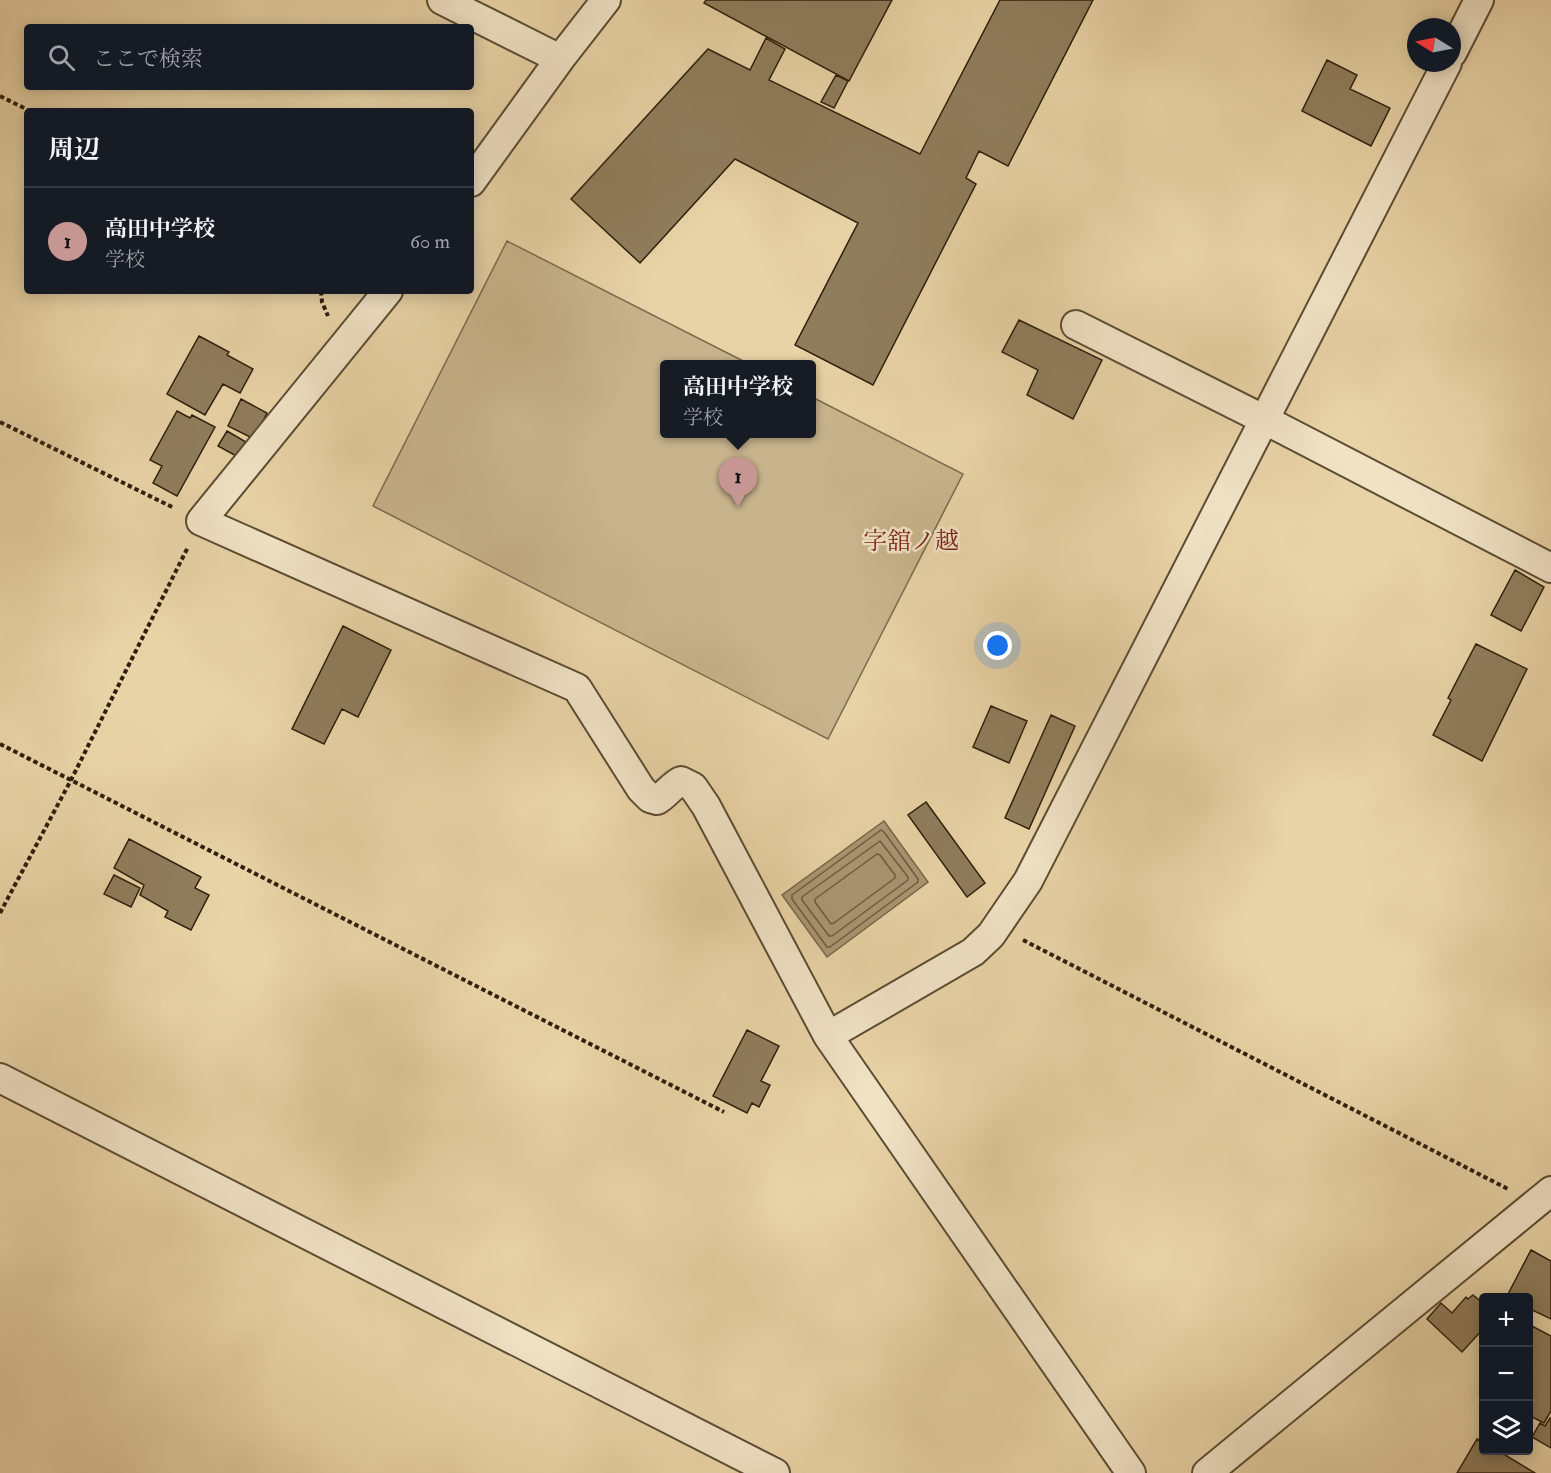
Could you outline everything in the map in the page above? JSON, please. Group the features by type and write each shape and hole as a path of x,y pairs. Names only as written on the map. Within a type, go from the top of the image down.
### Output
{"street":[{"path":"442,0 560,59"},
{"path":"474,178 606,0"},
{"path":"1461,35 1479,0"},
{"path":"828,1036 973,952 996,926 1028,881 1442,72"},
{"path":"386,294 201,521 577,688 641,789 650,798 657,800 673,784 681,781 693,787 706,806 828,1036 1131,1473"},
{"path":"1077,326 1551,568"},
{"path":"0,1078 775,1473"},
{"path":"1207,1473 1543,1197"}],"path":[{"path":"0,96 24,108"},
{"path":"0,422 201,521 71,780 0,913"},
{"path":"0,744 724,1112"},
{"path":"996,926 1543,1197"}],"shaded area":[{"path":"507,241 741,360 660,360 660,438 816,438 816,399 963,474 828,739 373,506"}],"water":[{"path":"884,821 928,882 827,957 782,895"}],"building":[{"path":"706,0 892,0 849,81 704,3"},
{"path":"1000,0 1093,0 1008,166 979,151 966,178 976,184 873,385 795,345 858,223 735,159 640,263 571,199 708,49 750,70 766,38 785,49 769,80 920,154"},
{"path":"1327,60 1357,75 1350,89 1390,108 1371,146 1302,111"},
{"path":"836,75 848,81 834,108 821,102"},
{"path":"1019,320 1102,360 1073,419 1027,395 1038,370 1002,352"},
{"path":"199,336 229,352 227,355 253,369 240,393 223,384 205,415 167,394"},
{"path":"241,399 267,413 254,439 228,426"},
{"path":"177,411 190,418 192,415 215,427 177,496 153,483 162,466 150,460"},
{"path":"227,431 246,442 238,457 218,446"},
{"path":"1515,570 1544,587 1521,631 1491,615"},
{"path":"343,626 391,650 358,717 342,709 324,744 292,729"},
{"path":"1476,644 1527,669 1482,761 1433,735 1451,700 1448,698"},
{"path":"991,706 1027,721 1009,763 973,747"},
{"path":"1051,715 1075,726 1029,829 1005,818"},
{"path":"926,802 985,883 967,897 908,815"},
{"path":"129,839 201,877 195,888 209,895 191,930 165,917 168,911 140,895 144,885 114,868"},
{"path":"114,875 140,888 131,907 104,894"},
{"path":"747,1030 779,1046 761,1081 770,1085 759,1107 752,1103 747,1113 713,1096"},
{"path":"1531,1250 1551,1261 1551,1319 1533,1310 1533,1293 1509,1293"},
{"path":"1473,1295 1479,1300 1479,1333 1462,1352 1427,1319 1441,1303 1452,1313 1466,1297 1468,1299"},
{"path":"1533,1327 1551,1336 1551,1411 1544,1423 1533,1418"},
{"path":"1550,1418 1551,1448 1533,1438 1540,1423 1545,1426"},
{"path":"1477,1439 1479,1440 1479,1455 1505,1455 1535,1473 1457,1473"}],"place":[{"name":"高田中学校","path":"738,507"}],"district":[{"name":"字舘ノ越","path":"911,541"}]}
